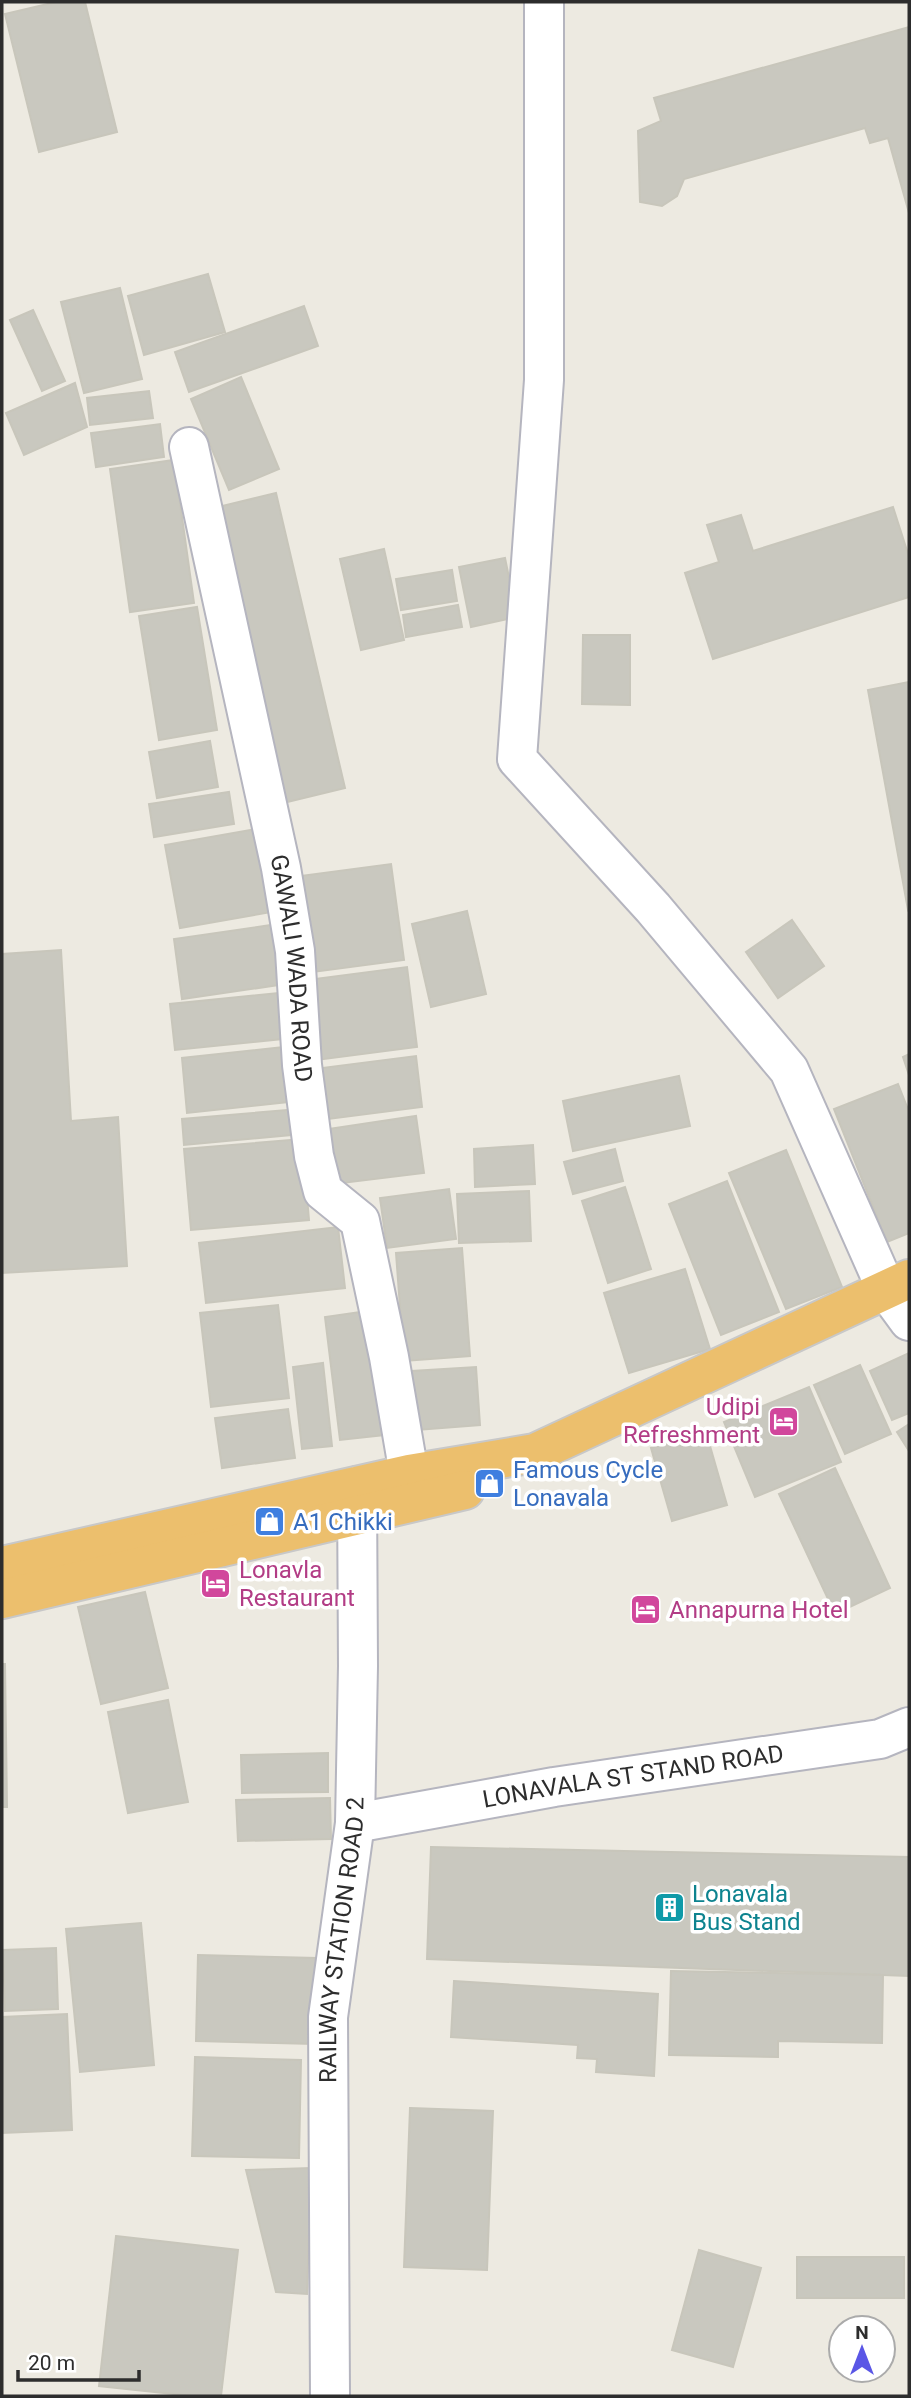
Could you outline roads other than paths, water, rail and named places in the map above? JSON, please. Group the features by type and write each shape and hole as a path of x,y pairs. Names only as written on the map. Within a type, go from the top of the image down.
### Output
{"highway":[{"path":"2,1599 265,1538 357,1500 409,1474 535,1453 903,1302"},
{"path":"2,1566 357,1500 541,1472 726,1395 903,1302"}],"street":[{"path":"544,2 544,380 517,759 653,908 789,1070 903,1302"},
{"name":"GAWALI WADA ROAD","path":"189,447 281,868 295,951 302,1065 314,1156 323,1191 360,1221 389,1357 409,1474"},
{"name":"RAILWAY STATION ROAD 2","path":"330,2396 328,2017 355,1824 357,1500"},
{"name":"LONAVALA ST STAND ROAD","path":"355,1824 554,1787 880,1739 909,1727"}],"place":[{"name":"Udipi Refreshment","path":"783,1421"},
{"name":"Famous Cycle Lonavala","path":"490,1484"},
{"name":"A1 Chikki","path":"270,1522"},
{"name":"Lonavla Restaurant","path":"216,1584"},
{"name":"Annapurna Hotel","path":"646,1610"},
{"name":"Lonavala Bus Stand","path":"669,1908"}]}
